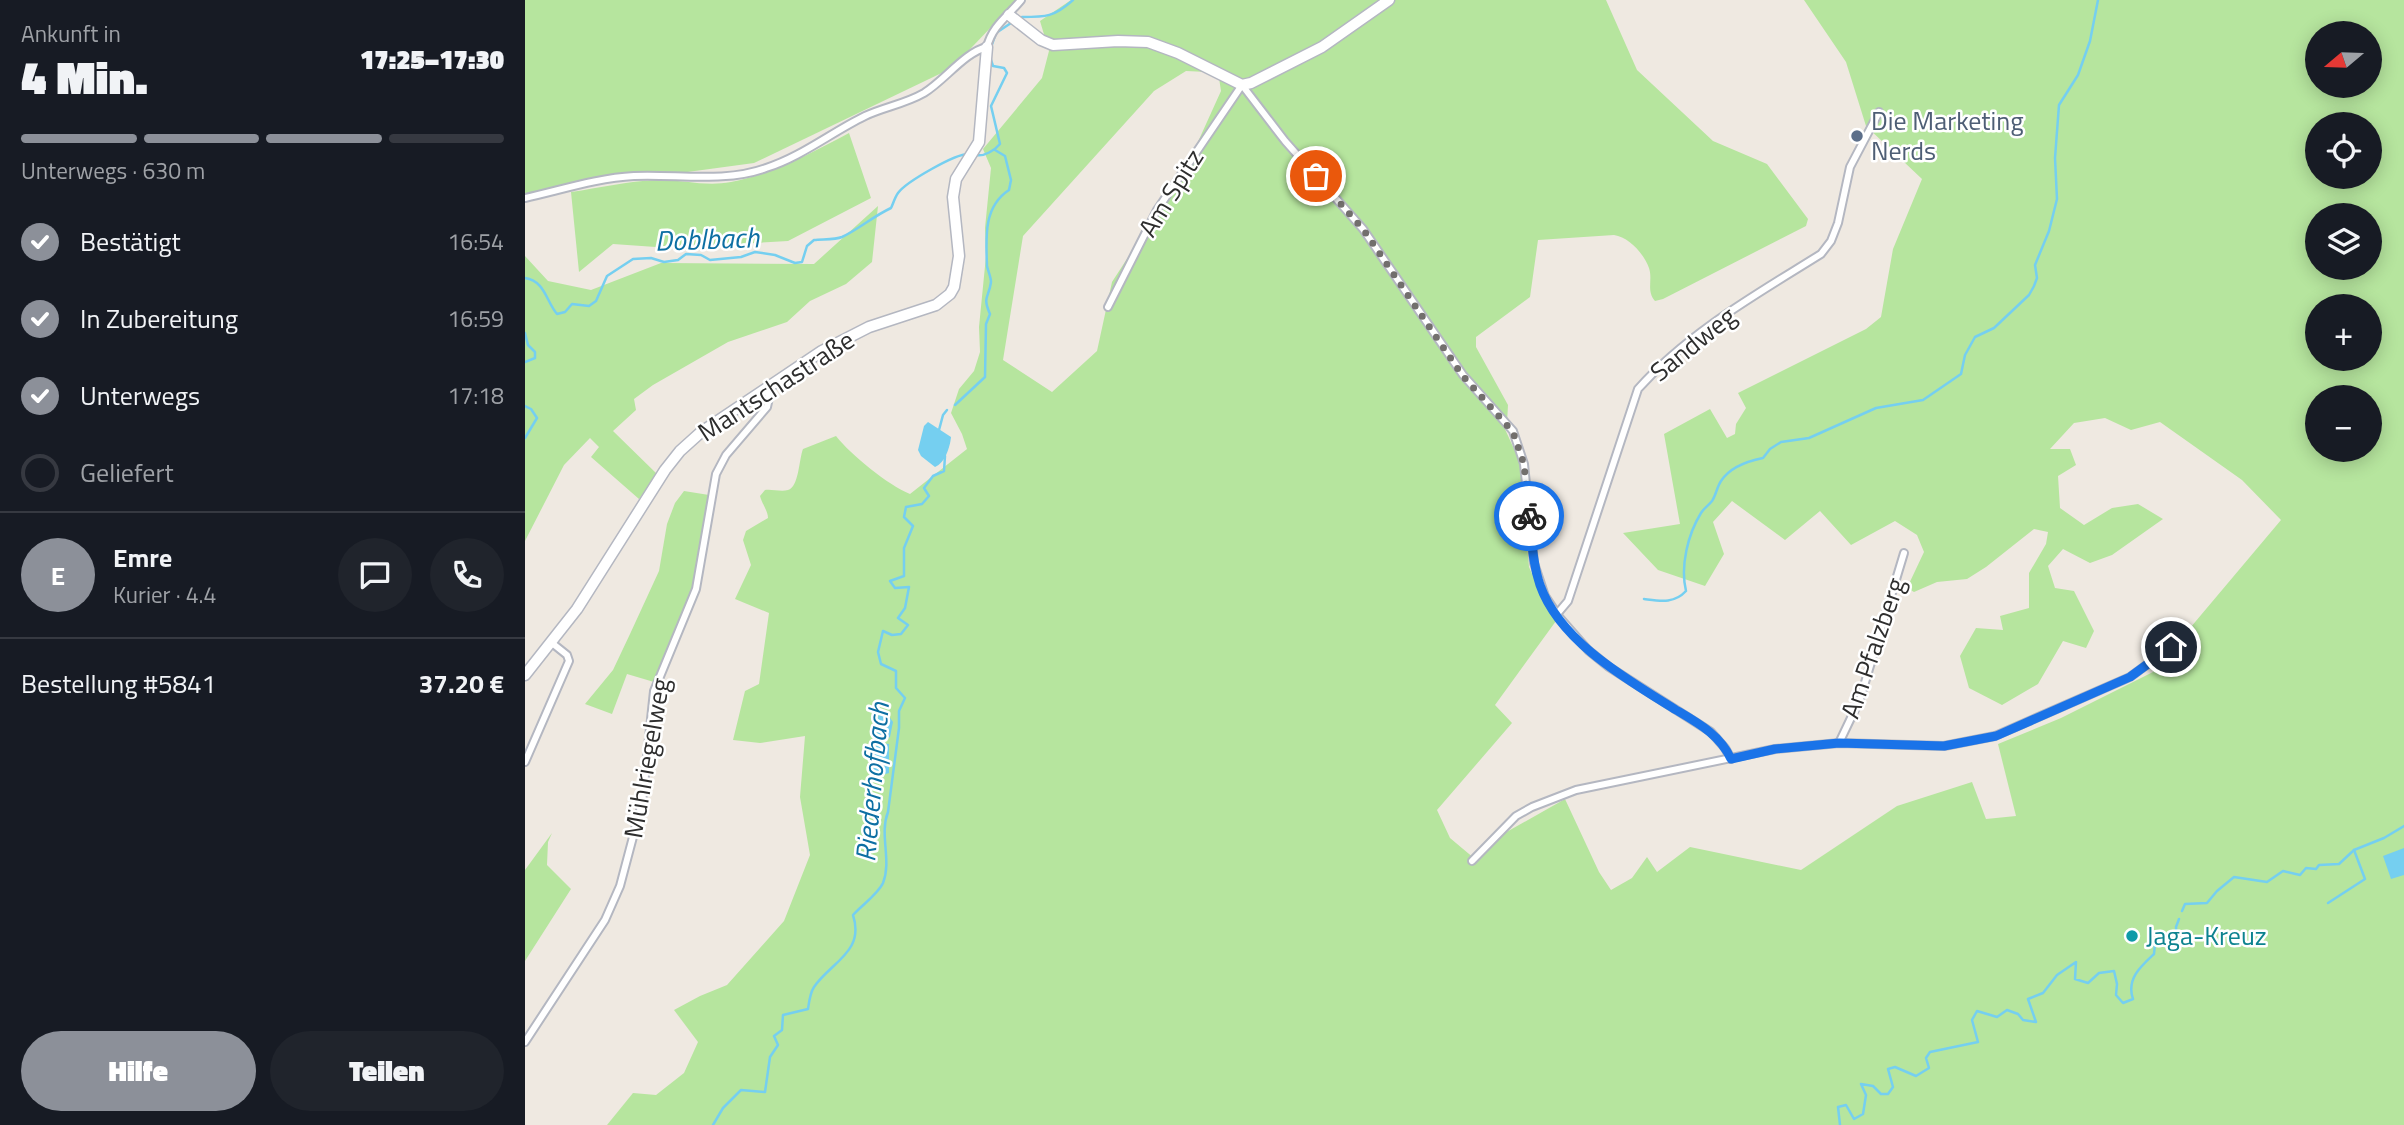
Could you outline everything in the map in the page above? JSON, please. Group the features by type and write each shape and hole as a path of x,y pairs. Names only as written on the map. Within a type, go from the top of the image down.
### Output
{"street":[{"name":"Mantschastraße","path":"525,675 578,608 665,470 680,451 709,426 802,363 869,327 936,305 950,294 954,287 959,256 953,197 956,179 973,154 981,129 990,34 1021,0"},
{"path":"1242,85 1322,47 1389,0"},
{"path":"1009,15 1041,40 1053,45 1148,42 1178,53 1242,85 1285,141 1363,229 1462,375 1513,432 1524,464 1534,563 1545,596 1557,614 1588,650 1609,667 1711,732 1731,759"},
{"path":"525,198 632,176 722,176 766,169 866,116 912,99 939,82 975,50 987,47"},
{"name":"Am Spitz","path":"1108,307 1157,210 1242,85"},
{"name":"Sandweg","path":"1557,614 1568,601 1639,389 1655,371 1696,336 1821,254 1838,223 1850,167 1879,112"},
{"name":"Mühlriegelweg","path":"525,1040 605,920 620,886 642,803 654,691 696,589 716,474 726,455 763,413 769,398 768,388"},
{"name":"Am Pfalzberg","path":"1839,743 1860,699 1904,553"},
{"path":"525,762 569,662 567,655 552,643"},
{"name":"Am Pfalzberg","path":"1472,861 1508,822 1543,802 1611,782 1775,749 1839,743 1944,746 1996,736 2130,677 2171,647"}],"green space":[{"path":"525,0 1017,0 952,68 754,163 525,194"},
{"path":"1071,0 1606,0 1637,70 1713,141 1767,164 1808,219 1806,226 1655,301 1651,293 1647,263 1635,247 1620,236 1538,240 1530,297 1476,337 1476,347 1508,405 1507,423 1504,427 1520,462 1529,567 1556,621 1495,705 1512,723 1437,810 1450,838 1475,859 1503,834 1565,799 1599,872 1611,890 1632,878 1647,857 1657,872 1690,847 1801,870 1897,806 1972,782 1986,819 2016,816 1998,744 2061,718 2153,672 2281,520 2242,480 2160,422 2131,430 2105,418 2074,423 2050,449 2070,449 2076,465 2058,476 2060,508 2084,525 2112,508 2138,504 2163,519 2112,555 2090,563 2063,549 2048,566 2055,588 2074,591 2094,631 2086,648 2063,641 2038,684 2002,705 1969,688 1960,656 1976,628 2003,630 2000,616 2029,608 2029,573 2046,544 2048,532 2034,529 1967,579 1937,582 1914,592 1907,588 1924,552 1917,535 1895,521 1851,545 1820,511 1785,540 1732,501 1713,522 1724,554 1705,586 1658,570 1623,533 1680,524 1664,434 1710,409 1727,438 1735,434 1736,424 1746,408 1738,393 1866,329 1881,317 1893,249 1922,179 1866,126 1846,62 1804,0 2404,0 2404,1125 607,1125 633,1093 656,1095 684,1073 698,1042 674,1010 727,985 784,921 810,855 800,797 805,736 760,743 733,740 745,691 759,684 769,613 735,599 751,565 743,540 746,531 768,518 760,496 765,490 782,491 792,488 803,449 836,436 870,469 910,494 967,449 951,413 959,389 974,371 980,352 979,327 991,168 983,149 1042,78 1049,51 1040,21","holes":["1186,71 1207,72 1219,78 1221,91 1187,166 1112,282 1097,351 1052,392 1003,360 1023,236 1154,91"]},
{"path":"849,133 871,198 788,241 670,248 613,244 579,272 571,192 645,181 712,184 731,182 777,168"},
{"path":"878,206 872,262 846,284 810,301 787,322 728,342 653,385 634,399 636,410 613,431 657,474 639,499 591,457 599,447 590,438 564,465 525,541 525,256 548,281 591,290 661,263 814,264"},
{"path":"684,491 709,495 693,588 654,682 627,674 612,714 585,704 613,670 630,634 659,571 667,524 675,503"},
{"path":"552,833 548,842 547,865 571,889 525,961 525,870"}],"water":[{"path":"928,422 951,437 944,458 935,467 921,456 918,450 924,426"},
{"path":"879,712 888,715 893,722 890,737 883,739 876,732"},
{"path":"878,743 889,744 889,773 879,776 873,775 874,749"},
{"path":"2404,848 2404,875 2391,879 2383,856"}],"waterway":[{"name":"Doblbach","path":"1022,17 1049,15 1073,0"},
{"path":"1644,599 1672,600 1686,591 1684,571 1692,531 1701,513 1713,499 1721,481 1734,468 1763,458 1781,442 1809,438 1876,408 1923,400 1961,374 1965,355 1975,337 1994,328 2029,295 2037,278 2035,265 2049,231 2057,199 2055,158 2059,105 2078,75 2090,41 2098,0"},
{"name":"Doblbach","path":"991,47 996,33 1011,23"},
{"name":"Doblbach","path":"976,155 989,152 1000,144 991,106 1007,73 1004,68 993,66 990,57"},
{"name":"Riederhofbach","path":"955,405 985,377 986,324 990,314 986,300 991,282 987,266 988,224 994,205 1009,190 1011,180 1005,156 995,150"},
{"name":"Doblbach","path":"525,278 541,287 557,314 565,312 572,304 589,306 596,301 607,276 633,259 651,258 664,262 678,260 686,254 701,255 710,260 741,257 755,252 775,255 795,263 802,262 807,246 814,240 836,239 848,234 891,208 898,193 921,176 943,163 969,154"},
{"name":"Doblbach","path":"525,333 528,345 535,352 535,358 525,362"},
{"name":"Doblbach","path":"525,406 531,409 537,418 525,438"},
{"name":"Riederhofbach","path":"939,430 947,410"},
{"name":"Riederhofbach","path":"713,1125 723,1108 741,1090 765,1092 770,1057 778,1045 774,1036 782,1030 783,1015 808,1009 814,987 850,947 855,928 853,915 883,883 886,865 885,830 899,711 905,698 896,688 896,671 881,664 878,652 883,631 892,635 901,634 908,625 898,618 905,608 909,587 895,588 890,581 904,576 904,548 913,526 904,517 906,507 922,504 929,496 924,488 933,476 944,471 945,456"},
{"path":"2182,911 2185,904 2207,903 2234,877 2267,882 2283,871 2300,875 2306,868 2316,869 2319,865 2339,864 2354,850 2384,838 2404,826"},
{"path":"2328,903 2365,879 2354,850"},
{"path":"1840,1125 1838,1107 1846,1105 1854,1119 1863,1114 1866,1095 1861,1084 1873,1086 1881,1094 1888,1094 1893,1087 1888,1069 1895,1067 1916,1076 1929,1068 1926,1058 1930,1052 1978,1042 1972,1020 1977,1011 1997,1017 2007,1010 2018,1014 2023,1020 2036,1022 2028,999 2043,993 2057,975 2076,962 2075,979 2088,983 2099,973 2114,971 2116,995 2123,1003 2133,999 2133,979 2154,954 2155,944 2165,938 2170,946 2177,943 2176,927 2179,919"}],"way so far":[{"path":"1316,176 1363,229 1462,375 1513,432 1522,453 1529,516"}],"place":[{"name":"Die Marketing Nerds","path":"1857,136"},
{"name":"Jaga-Kreuz","path":"2132,936"}],"route":[{"path":"1529,516 1534,563 1541,586 1572,634 1609,667 1711,732 1731,759 1775,749 1839,743 1944,746 1996,736 2130,677 2171,647"}]}
